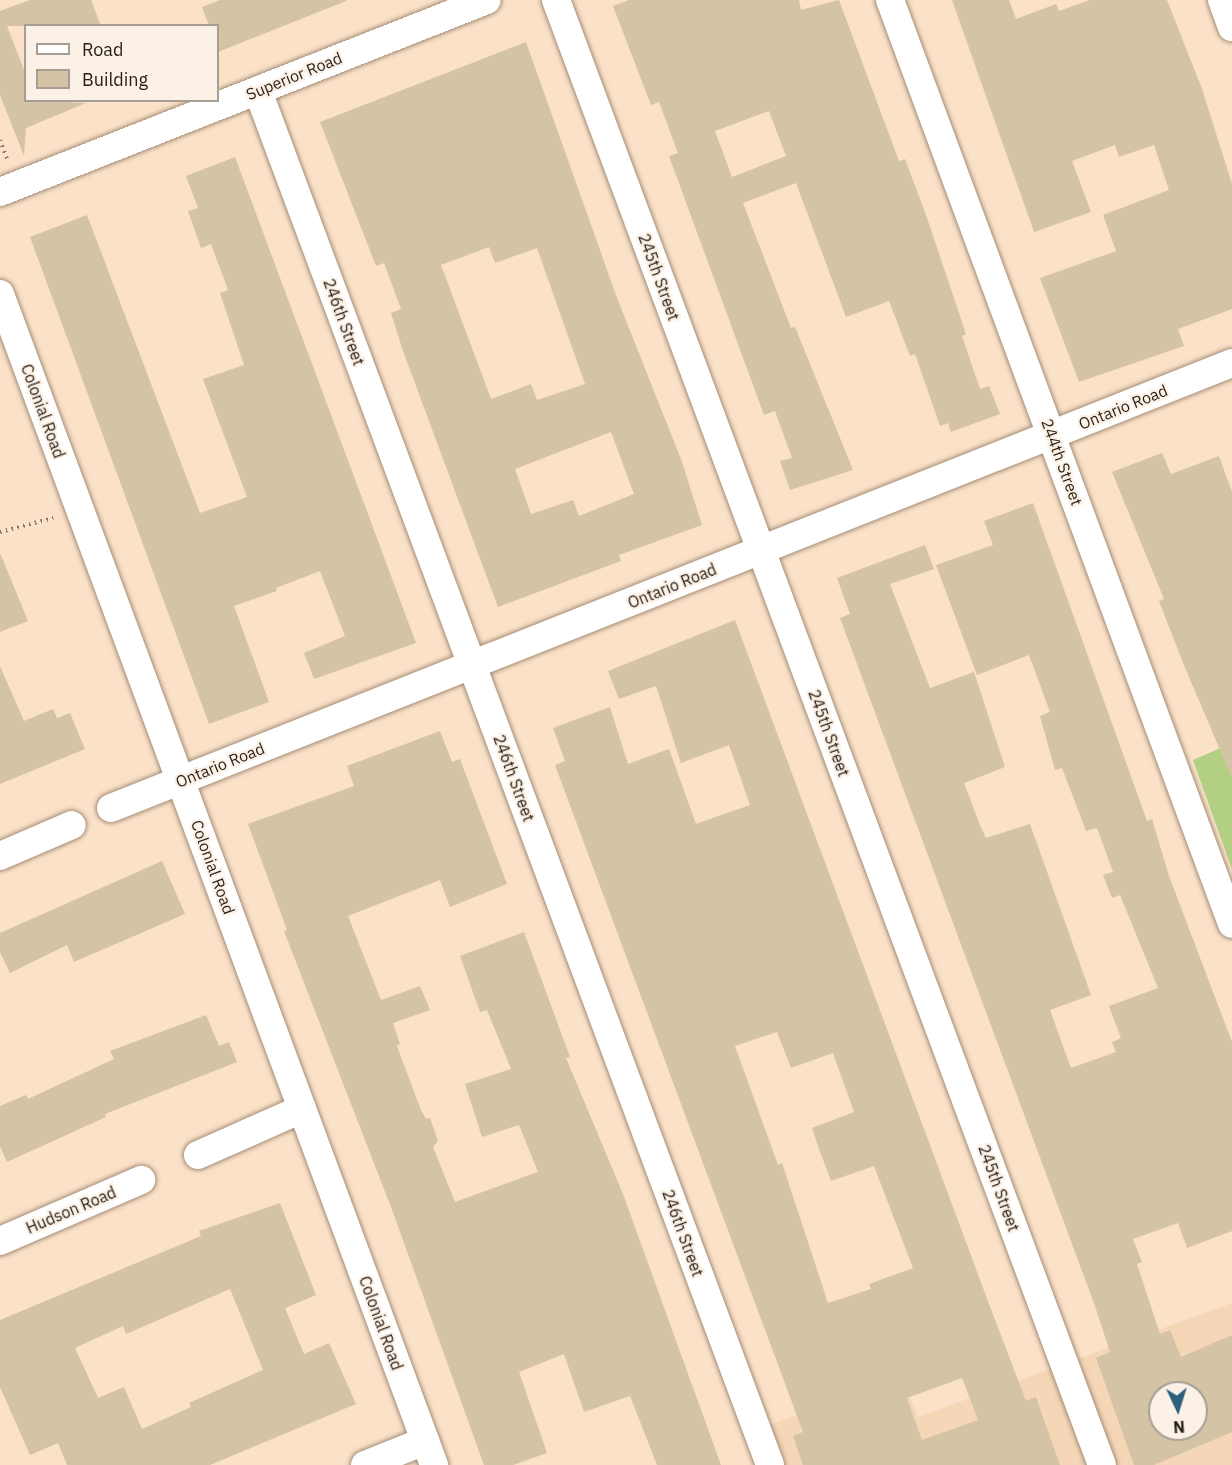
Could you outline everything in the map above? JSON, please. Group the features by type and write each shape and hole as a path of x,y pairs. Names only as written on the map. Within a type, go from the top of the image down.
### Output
{"street":[{"name":"Superior Road","path":"6,180 258,91 487,0"},
{"name":"245th Street","path":"556,0 1102,1465"},
{"name":"244th Street","path":"890,0 1232,924"},
{"path":"1222,0 1232,27"},
{"name":"246th Street","path":"258,91 770,1465"},
{"name":"Colonial Road","path":"0,294 430,1453"},
{"name":"Ontario Road","path":"111,807 1232,363"},
{"path":"0,856 72,825"},
{"path":"198,1155 302,1109"},
{"name":"Hudson Road","path":"0,1241 141,1179"},
{"path":"365,1465 430,1453"}],"path":[{"path":"0,140 6,180"},
{"path":"0,532 80,511"}],"shaded area":[{"path":"1232,1303 1232,1465 784,1465 769,1425 902,1378 918,1417"}],"green space":[{"path":"1232,743 1232,869 1193,760"}],"building":[{"path":"30,0 91,0 100,24 7,26 24,70 24,102 86,103 26,128 24,156 0,95 0,11"},
{"path":"220,0 346,0 219,52 219,24 208,24 202,7"},
{"path":"629,0 799,0 801,10 839,0 899,161 905,159 926,215 966,334 962,336 980,389 989,386 1000,414 951,432 948,423 940,426 915,354 910,356 889,301 846,317 796,183 743,203 791,328 795,327 853,470 790,490 780,461 792,458 775,411 764,415 669,156 678,153 659,102 651,105 613,6","holes":["769,111 786,156 732,177 715,131"]},
{"path":"952,0 1009,0 1016,19 1056,4 1059,11 1090,0 1167,0 1202,89 1232,184 1232,309 1178,329 1184,346 1079,382 1040,278 1116,251 1103,215 1169,190 1154,145 1119,157 1115,145 1072,161 1091,212 1034,232"},
{"path":"526,42 617,298 681,459 702,525 619,555 621,561 498,607 403,351 391,313 401,309 384,263 376,266 320,122","holes":["489,247 495,263 537,248 585,384 537,400 531,384 491,399 441,265","611,432 634,494 579,516 573,500 531,514 515,469"]},
{"path":"235,157 416,643 314,679 304,653 345,636 320,571 276,588 277,591 234,606 269,702 209,724 30,237 87,215 200,513 247,497 203,379 244,365 220,293 228,290 211,244 201,248 188,211 198,208 186,176"},
{"path":"1162,453 1171,474 1219,456 1232,492 1232,778 1183,663 1159,601 1164,599 1112,472"},
{"path":"1033,503 1147,821 1152,819 1169,876 1232,1042 1232,1231 1187,1248 1178,1223 1133,1239 1142,1262 1137,1264 1160,1334 1170,1330 1181,1357 1232,1335 1232,1432 1154,1465 1134,1465 1096,1358 1110,1352 1095,1306 840,618 850,614 837,578 925,545 934,569 890,584 930,688 974,672 1005,767 964,783 986,838 1030,824 1091,995 1050,1010 1071,1068 1116,1052 1112,1042 1121,1038 1109,1006 1158,988 1120,895 1112,898 1103,875 1113,872 1097,828 1086,831 1062,768 1055,770 1040,716 1050,712 1029,655 977,675 936,565 993,545 984,521"},
{"path":"0,553 28,621 0,632"},
{"path":"735,620 1026,1401 1036,1397 1060,1465 803,1465 793,1436 803,1432 555,765 565,761 553,728 610,707 628,764 669,749 696,824 750,805 729,745 681,763 656,686 619,699 608,671","holes":["777,1032 791,1068 833,1053 854,1112 812,1128 819,1149 831,1181 874,1166 913,1268 869,1284 871,1289 828,1303 782,1163 778,1165 735,1046","962,1378 978,1420 922,1440 907,1398"]},
{"path":"0,666 24,721 53,709 57,718 70,713 85,749 0,784"},
{"path":"440,731 452,762 460,759 507,884 450,907 440,880 348,916 381,1000 420,986 430,1010 393,1023 400,1044 397,1046 421,1110 426,1119 430,1118 438,1141 433,1147 455,1202 538,1172 519,1125 482,1137 465,1084 511,1069 487,1010 480,1012 460,956 524,932 570,1057 566,1058 623,1194 721,1465 657,1465 630,1396 584,1412 564,1354 519,1372 547,1453 513,1465 484,1465 394,1215 284,931 287,930 248,824 354,786 347,766"},
{"path":"162,861 185,914 74,962 67,945 10,973 0,952 0,933"},
{"path":"206,1015 219,1046 229,1042 237,1062 105,1114 106,1117 7,1162 0,1146 0,1106 26,1095 28,1099 114,1059 110,1051"},
{"path":"280,1203 316,1295 285,1308 304,1354 329,1343 356,1404 210,1465 67,1465 58,1443 30,1455 0,1387 0,1320 201,1236 199,1231","holes":["230,1289 263,1370 189,1403 191,1407 142,1429 124,1387 98,1398 75,1348 123,1326 126,1334"]}]}
